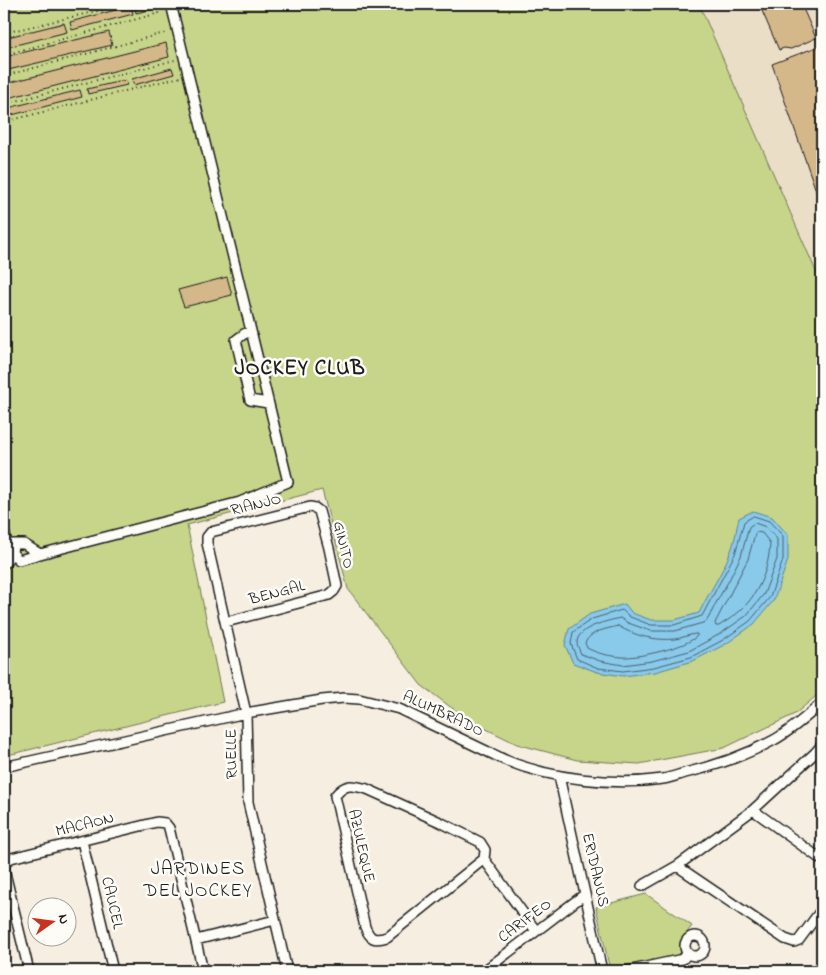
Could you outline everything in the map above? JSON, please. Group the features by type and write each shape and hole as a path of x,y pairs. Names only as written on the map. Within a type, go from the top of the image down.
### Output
{"street":[{"path":"4,530 7,544 19,560 240,502 288,482 171,4"},
{"path":"251,331 236,340 250,400 268,403"},
{"name":"RIANJO","path":"207,536 211,532 310,507 315,508"},
{"name":"GINITO","path":"315,508 319,511 329,548 336,586 334,591"},
{"name":"RUELLE","path":"207,536 207,543 246,713 248,802 288,971"},
{"path":"4,564 12,553 14,544 24,544 40,554"},
{"name":"BENGAL","path":"226,622 329,595 334,591"},
{"name":"ALUMBRADO","path":"4,767 246,713 344,698 359,699 399,709 518,766 559,776 597,780 663,779 709,768 743,755 775,739 801,722 822,703"},
{"path":"642,886 677,866 753,810 819,755 822,745"},
{"name":"ERIDANUS","path":"559,776 602,971"},
{"name":"AZULEQUE","path":"484,859 387,937 379,940 373,939 368,936 364,927 335,796 347,786 366,789 480,842 485,850 484,859 536,931"},
{"path":"753,810 822,860"},
{"name":"MACAON","path":"29,971 4,869 5,862 12,858 157,822 166,823 169,828 204,971"},
{"name":"CAUCEL","path":"82,841 113,971"},
{"path":"677,866 785,939 794,942 799,940 822,909"},
{"name":"CARIFEO","path":"484,971 585,894"},
{"path":"196,940 275,920"},
{"path":"627,971 683,959 688,953"}],"path":[{"path":"4,33 127,4"},
{"path":"4,54 163,12"},
{"path":"4,76 168,32 167,26"},
{"path":"4,104 166,63 175,60 175,58 177,68"},
{"path":"4,122 180,78"}],"shaded area":[{"path":"699,4 822,4 822,285"}],"green space":[{"path":"4,4 699,4 822,285 822,691 795,714 724,748 639,764 577,760 517,744 468,720 421,685 348,589 322,490 187,525 223,702 4,756"},
{"path":"646,894 692,926 684,938 681,952 677,956 610,970 596,907"}],"water":[{"path":"753,511 772,517 788,535 788,560 774,600 754,624 726,644 693,661 655,672 623,676 597,672 573,663 565,645 569,629 590,614 625,604 632,613 651,620 674,620 699,613 727,561 739,518"}],"building":[{"path":"157,4 158,8 136,13 135,6"},
{"path":"759,4 801,4 816,38 791,49 784,48 779,50"},
{"path":"131,6 133,14 72,30 70,22"},
{"path":"64,23 67,32 4,48 4,38"},
{"path":"109,32 112,45 4,71 4,57"},
{"path":"166,43 169,57 4,99 4,84"},
{"path":"822,45 822,208 772,64"},
{"path":"172,68 174,74 134,85 132,79"},
{"path":"126,80 127,85 88,94 87,89"},
{"path":"80,90 82,97 4,117 4,109"},
{"path":"227,277 232,295 184,307 178,290"}],"district":[{"name":"JOCKEY CLUB","path":"300,369"},
{"name":"JARDINES DEL JOCKEY","path":"198,880"}]}
